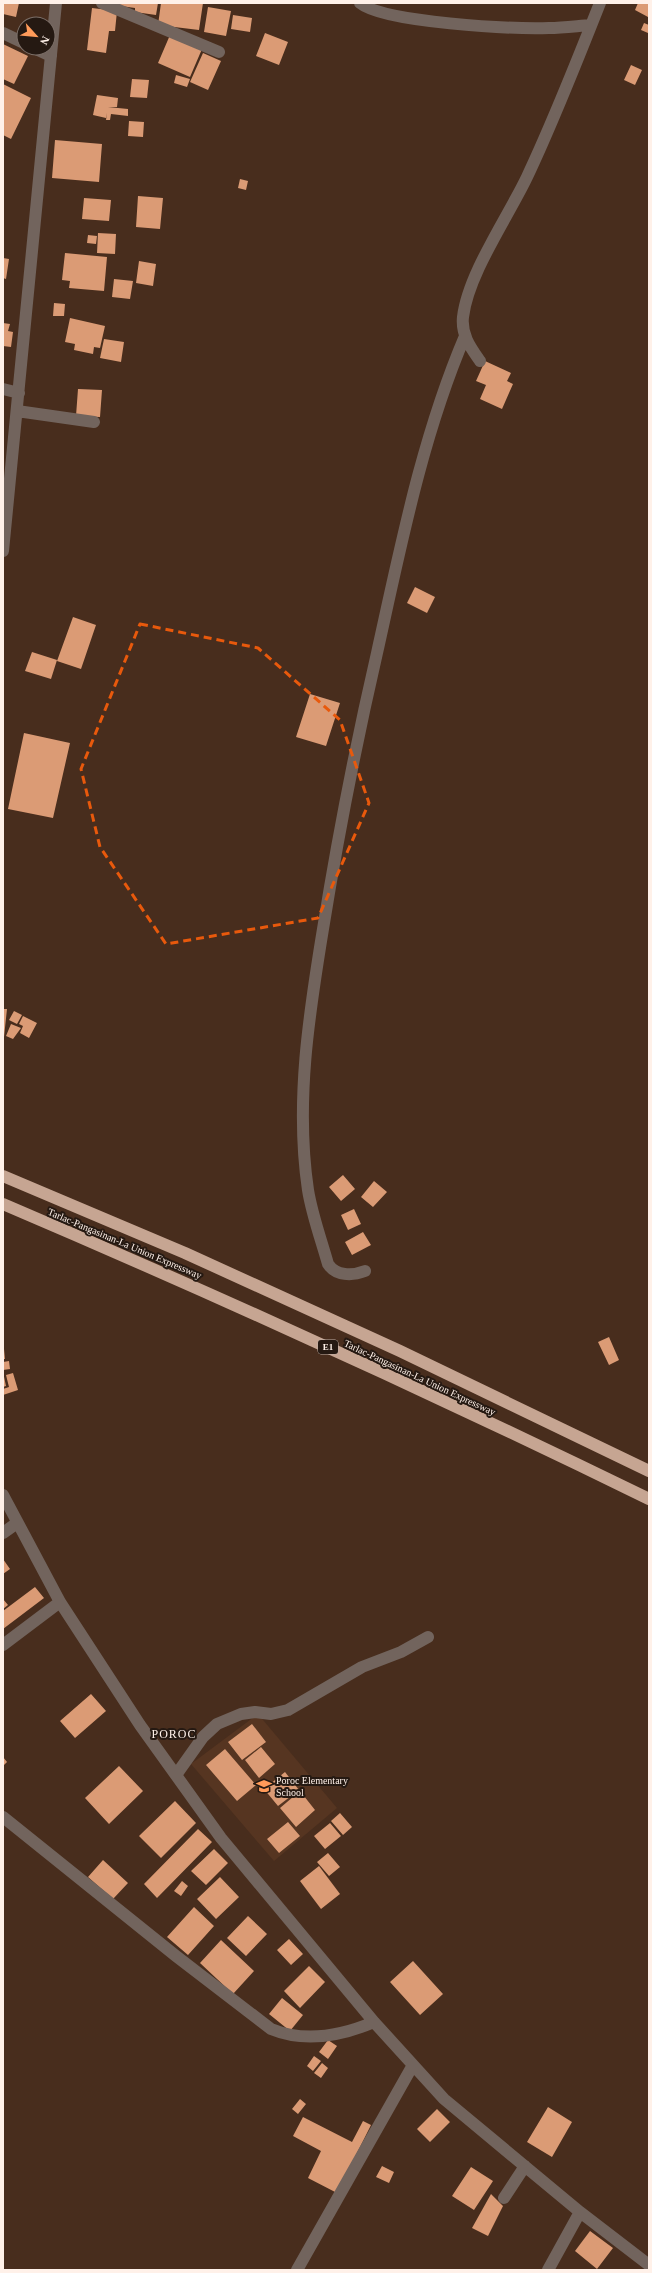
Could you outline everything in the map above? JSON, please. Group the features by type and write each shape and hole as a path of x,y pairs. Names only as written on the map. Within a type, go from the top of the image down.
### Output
{"highway":[{"name":"Tarlac-Pangasinan-La Union Expressway","path":"3,1176 185,1253 400,1351 649,1471"},
{"name":"Tarlac-Pangasinan-La Union Expressway","path":"3,1204 175,1277 377,1369 649,1499"}],"street":[{"path":"55,16 56,3"},
{"path":"102,3 219,52"},
{"path":"360,3 368,9 391,16 411,19 478,25 549,28 591,25"},
{"path":"480,362 465,336 463,318 469,294 479,269 529,174 600,3"},
{"path":"3,33 16,39"},
{"path":"3,551 51,56"},
{"path":"365,1271 357,1274 340,1274 332,1271 328,1264 308,1190 303,1122 308,1020 352,763 397,561 425,448 450,372 465,336"},
{"path":"3,389 19,393"},
{"path":"17,411 94,422"},
{"path":"3,1495 60,1602 140,1726 221,1838 374,2022 444,2099 580,2212 649,2265"},
{"path":"3,1533 17,1523"},
{"path":"3,1645 60,1602"},
{"path":"176,1775 203,1737 217,1724 241,1714 255,1712 271,1714 288,1710 362,1667 401,1652 428,1637"},
{"path":"3,1817 176,1956 271,2028 293,2036 332,2035 350,2032 374,2022"},
{"path":"297,2270 413,2065"},
{"path":"504,2198 525,2166"},
{"path":"548,2270 580,2212"}],"highlighted area":[{"path":"140,624 258,648 340,720 369,803 318,918 166,944 100,847 81,769"}],"shaded area":[{"name":"Poroc Elementary School","path":"258,1714 337,1808 274,1861 191,1764"}],"building":[{"path":"3,3 19,3 16,17 3,14"},
{"path":"114,3 158,3 156,15 135,12 135,8 114,5"},
{"path":"161,3 203,3 199,30 158,25"},
{"path":"638,3 649,3 648,17 635,10"},
{"path":"208,7 231,11 226,36 204,32"},
{"path":"92,8 117,11 115,31 109,31 106,53 87,50"},
{"path":"233,15 252,18 250,32 231,29"},
{"path":"644,23 649,25 648,33 641,30"},
{"path":"265,33 288,42 279,65 256,56"},
{"path":"170,35 202,49 190,77 158,63"},
{"path":"3,44 16,50 16,56 28,56 14,84 3,79"},
{"path":"203,53 221,61 208,90 190,82"},
{"path":"631,65 642,70 635,85 624,80"},
{"path":"176,75 190,79 187,87 174,83"},
{"path":"132,79 149,80 147,98 130,97"},
{"path":"3,84 31,98 11,139 3,135"},
{"path":"97,95 118,98 117,107 108,107 128,109 128,116 111,114 110,120 106,120 107,113 106,118 93,115"},
{"path":"129,121 144,122 143,137 128,136"},
{"path":"55,140 102,144 99,182 52,178"},
{"path":"240,179 248,181 246,190 238,188"},
{"path":"138,196 163,198 160,229 136,227"},
{"path":"84,198 111,200 109,221 82,219"},
{"path":"98,233 116,234 115,254 97,253"},
{"path":"88,235 97,236 96,244 87,243"},
{"path":"65,253 107,257 104,291 69,288 70,281 62,280"},
{"path":"3,258 9,259 6,279 3,278"},
{"path":"139,261 156,264 153,286 136,283"},
{"path":"114,279 133,281 130,299 112,297"},
{"path":"54,303 65,304 64,316 53,316"},
{"path":"70,318 105,326 100,348 94,347 93,354 74,350 75,344 65,342"},
{"path":"3,323 10,324 8,331 13,332 11,347 3,346"},
{"path":"104,339 124,342 121,362 100,358"},
{"path":"485,361 511,373 507,381 513,384 502,409 480,399 486,385 476,381"},
{"path":"78,389 102,390 100,417 76,416"},
{"path":"415,587 435,597 427,613 407,603"},
{"path":"73,617 96,625 81,669 57,661"},
{"path":"32,652 57,660 51,679 25,671"},
{"path":"310,694 340,703 326,746 296,737"},
{"path":"24,733 70,743 53,818 8,809"},
{"path":"3,1009 7,1009 4,1037 3,1037"},
{"path":"14,1011 22,1015 17,1024 9,1020"},
{"path":"23,1016 37,1023 29,1038 20,1033 23,1026 19,1024"},
{"path":"11,1024 21,1028 13,1039 6,1036"},
{"path":"343,1175 355,1189 341,1201 329,1187"},
{"path":"374,1181 387,1192 373,1207 361,1197"},
{"path":"354,1209 361,1224 348,1230 341,1215"},
{"path":"363,1232 371,1245 352,1255 345,1242"},
{"path":"609,1337 619,1360 609,1365 598,1342"},
{"path":"4,1349 5,1359 3,1359"},
{"path":"9,1361 10,1369 3,1370 3,1362"},
{"path":"3,1372 6,1386 3,1387"},
{"path":"13,1373 18,1390 3,1395 3,1389 9,1387 6,1375"},
{"path":"3,1559 10,1569 3,1574"},
{"path":"35,1587 44,1598 3,1629 3,1611"},
{"path":"3,1599 8,1605 3,1609"},
{"path":"91,1694 106,1711 75,1738 60,1721"},
{"path":"252,1724 266,1742 242,1760 228,1742"},
{"path":"261,1747 275,1764 259,1778 245,1760"},
{"path":"225,1749 256,1785 237,1801 206,1765"},
{"path":"3,1757 7,1762 3,1766"},
{"path":"119,1766 143,1791 109,1824 85,1798"},
{"path":"285,1772 299,1790 278,1806 264,1789"},
{"path":"300,1791 315,1810 296,1827 280,1808"},
{"path":"175,1801 196,1823 161,1858 139,1836"},
{"path":"340,1813 352,1827 343,1835 331,1821"},
{"path":"288,1822 300,1836 279,1853 267,1839"},
{"path":"330,1823 341,1836 325,1849 314,1836"},
{"path":"198,1829 212,1842 157,1898 144,1884"},
{"path":"214,1849 228,1863 206,1885 191,1871"},
{"path":"328,1853 340,1867 329,1876 317,1862"},
{"path":"103,1860 128,1883 113,1899 88,1877"},
{"path":"319,1866 340,1894 321,1909 300,1881"},
{"path":"220,1877 239,1897 216,1919 197,1899"},
{"path":"182,1881 188,1886 181,1896 174,1891"},
{"path":"194,1907 214,1926 188,1955 167,1937"},
{"path":"248,1916 267,1934 246,1956 227,1938"},
{"path":"289,1939 303,1954 291,1965 277,1950"},
{"path":"221,1940 254,1971 233,1994 200,1963"},
{"path":"413,1961 443,1994 420,2015 390,1982"},
{"path":"309,1966 325,1982 300,2008 284,1991"},
{"path":"282,1998 303,2015 290,2031 269,2014"},
{"path":"328,2040 337,2046 328,2059 319,2052"},
{"path":"314,2056 321,2061 313,2071 307,2066"},
{"path":"322,2063 328,2068 321,2078 314,2073"},
{"path":"300,2099 306,2104 298,2114 292,2109"},
{"path":"548,2107 572,2122 552,2157 527,2142"},
{"path":"437,2109 450,2122 430,2142 417,2129"},
{"path":"303,2117 352,2142 363,2121 371,2125 337,2193 308,2178 321,2151 293,2136"},
{"path":"382,2166 394,2172 389,2183 376,2177"},
{"path":"471,2167 493,2181 474,2210 452,2196"},
{"path":"491,2194 503,2206 488,2236 472,2228"},
{"path":"590,2231 613,2248 597,2269 575,2251"}],"place":[{"name":"Poroc Elementary School","path":"264,1786"}],"district":[{"name":"POROC","path":"174,1734"}]}
